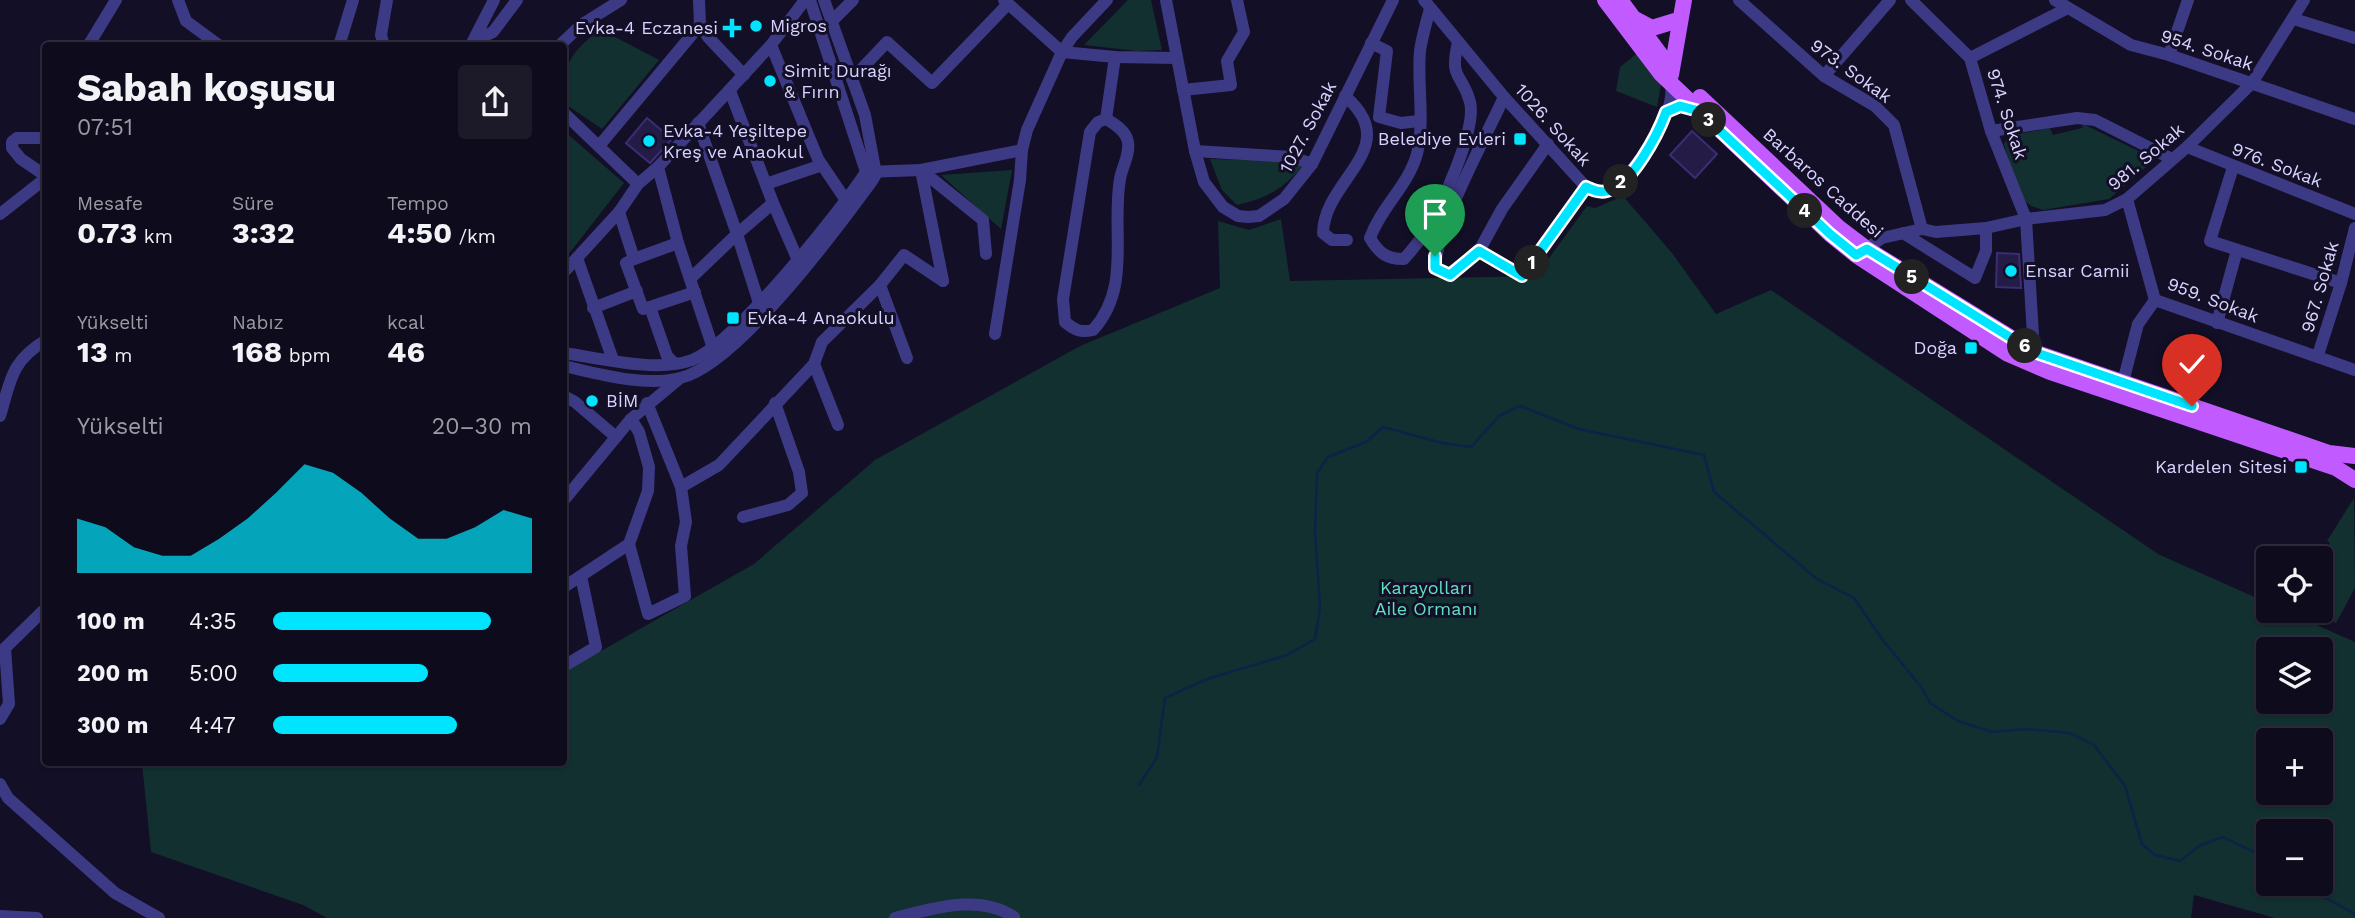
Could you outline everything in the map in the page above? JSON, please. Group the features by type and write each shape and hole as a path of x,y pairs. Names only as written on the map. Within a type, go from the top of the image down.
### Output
{"main road":[{"name":"Barbaros Caddesi","path":"1605,0 1699,111 1830,234 2034,352 2329,453 2355,456"},
{"name":"Barbaros Caddesi","path":"1620,0 1666,71 1838,227 1861,252 2008,354 2109,393 2336,468 2355,479"},
{"path":"1666,71 1680,11"},
{"path":"1633,17 1652,28 1680,11"},
{"path":"2355,463 2355,479"}],"street":[{"path":"90,42 116,0"},
{"path":"178,0 186,21 215,42"},
{"path":"340,42 353,0"},
{"path":"383,42 381,34 387,0"},
{"path":"494,0 473,41 493,32 517,0"},
{"path":"563,42 581,24 621,0"},
{"path":"699,0 699,24 744,75"},
{"path":"567,269 619,212 638,184 658,167 730,91 807,0"},
{"path":"807,0 871,173"},
{"path":"567,496 631,419 648,403 680,379 717,360 769,308 844,219 871,173 865,115 824,0"},
{"path":"832,21 853,0"},
{"name":"1027. Sokak","path":"1166,0 1195,151 1204,182 1215,199 1238,216 1259,216 1299,183 1312,164 1393,0"},
{"path":"1183,90 1231,85 1227,61 1244,32 1237,0"},
{"name":"973. Sokak","path":"1740,0 1824,76 1875,106 1894,125 1922,229"},
{"path":"1824,76 1890,0"},
{"name":"974. Sokak","path":"1911,0 1970,58 1991,131 2026,219 2034,352"},
{"name":"954. Sokak","path":"2056,0 2066,9 2132,45 2169,55 2355,119"},
{"path":"2169,55 2188,0"},
{"name":"981. Sokak","path":"1861,252 1882,238 1922,229 1936,232 1986,228 2026,219 2105,210 2127,199 2187,147 2252,83 2304,0"},
{"path":"852,79 887,42 932,83 1006,2 1062,52 1115,57 1177,58"},
{"path":"995,334 1027,130 1062,52 1099,3"},
{"path":"1427,4 1420,53 1422,97 1418,150 1411,172 1376,222 1370,238 1377,250 1390,259 1404,259 1425,233 1447,191 1471,122 1470,102 1457,77 1453,62 1458,41"},
{"name":"1026. Sokak","path":"1427,4 1504,97 1586,187 1601,192 1610,191 1622,182 1642,158 1663,118 1672,91 1666,71"},
{"path":"1970,58 2066,9"},
{"path":"2294,19 2355,38"},
{"path":"599,146 699,24"},
{"path":"1371,43 1387,51 1379,117 1401,123 1419,121"},
{"path":"771,45 822,165 847,202"},
{"path":"1106,119 1115,57"},
{"path":"730,91 797,258"},
{"path":"1345,96 1359,108 1368,131 1366,147 1331,202 1323,220 1323,233 1332,240 1347,240"},
{"path":"1504,97 1451,212 1435,256 1435,268 1450,275 1479,251 1502,209 1548,144"},
{"path":"1663,118 1680,106 1699,111"},
{"path":"567,116 638,184"},
{"path":"1991,131 2077,118 2095,120 2172,159"},
{"path":"1106,119 1124,132 1128,141 1128,153 1120,178 1119,271 1110,305 1093,330 1084,332 1074,330 1065,322 1063,299 1090,131 1098,122 1106,119"},
{"path":"698,123 759,303"},
{"path":"42,138 17,138 12,142 12,148 21,159 42,174"},
{"name":"976. Sokak","path":"2187,147 2355,214"},
{"path":"567,353 613,360 674,363 691,360 713,348 759,303 871,173 921,170 1022,149"},
{"path":"1195,151 1292,156 1312,164"},
{"path":"766,184 822,165"},
{"path":"658,167 678,243 713,348"},
{"path":"2233,167 2210,241 2341,283"},
{"path":"921,170 983,220 986,254"},
{"path":"681,486 719,465 814,363 822,342 880,285 904,255 943,281 921,170"},
{"path":"0,214 42,180"},
{"path":"1479,251 1522,276 1586,187"},
{"name":"959. Sokak","path":"2127,199 2155,300 2319,355 2355,370"},
{"path":"690,279 773,202"},
{"path":"619,212 634,259"},
{"path":"1903,233 1975,278 1986,251 1986,228"},
{"name":"967. Sokak","path":"2319,355 2355,228"},
{"path":"678,243 626,263 643,309 695,292"},
{"path":"2217,323 2237,250"},
{"path":"577,258 613,360"},
{"path":"880,285 907,358"},
{"path":"593,308 636,291"},
{"path":"2123,382 2138,324 2155,300"},
{"path":"650,307 667,356 674,363"},
{"path":"0,415 9,380 22,359 42,343"},
{"path":"680,379 691,360"},
{"path":"814,363 838,425"},
{"path":"567,367 622,377 660,381 680,379"},
{"path":"567,398 616,437"},
{"path":"631,419 639,432 649,467 648,491 629,544 648,614 685,596 681,546 686,522 681,486 648,403"},
{"path":"743,517 788,505 802,493 799,472 775,403"},
{"path":"567,585 629,544"},
{"path":"567,664 596,647 582,576"},
{"path":"0,719 9,704 2,650 42,612"},
{"path":"0,784 8,798 115,892 159,918"},
{"path":"895,918 944,905 991,907 1014,917"},
{"path":"0,916 37,918"}],"green space":[{"path":"1128,0 1151,0 1162,50 1137,51 1084,45"},
{"path":"600,29 659,60 602,129 567,105 567,69 581,46"},
{"path":"1640,51 1662,80 1657,107 1616,91 1620,67"},
{"path":"2083,124 2155,159 2109,199 2043,210 2031,206 2020,197 2004,144 2008,136 2050,128 2053,135 2082,128"},
{"path":"567,134 624,183 567,256"},
{"path":"1210,159 1289,161 1302,167 1273,192 1237,205 1222,190"},
{"path":"1012,170 1001,229 941,175"},
{"name":"Karayolları Aile Ormanı","path":"1623,196 1672,253 1716,314 1771,290 2158,554 2256,598 2256,623 2312,623 2355,642 2355,918 2275,918 2194,895 2191,918 327,918 303,905 151,852 142,766 567,766 567,670 754,564 875,460 1080,346 1220,288 1218,221 1249,230 1281,219 1290,281 1536,276 1587,206 1595,208"},
{"path":"2354,498 2355,588 2336,623 2333,621 2333,546 2328,546 2330,543 2327,541"}],"building":[{"name":"Evka-4 Yeşiltepe Kreş ve Anaokul","path":"647,118 672,139 650,163 626,143"},
{"path":"1692,131 1717,154 1695,178 1670,155"},
{"name":"Ensar Camii","path":"1997,253 2019,254 2021,288 1996,287"}],"waterway":[{"path":"1139,785 1157,757 1165,698 1207,679 1287,655 1315,639 1320,608 1315,532 1317,473 1328,457 1366,442 1383,427 1442,443 1471,447 1499,416 1520,406 1579,429 1704,455 1714,492 1817,579 1854,598 1930,703 1958,721 1992,732 2026,729 2070,733 2094,745 2125,786 2142,844 2155,855 2180,861 2199,846 2223,837 2256,853"},
{"path":"2322,896 2355,914"}],"place":[{"name":"Migros","path":"756,26"},
{"name":"Evka-4 Eczanesi","path":"732,28"},
{"name":"Simit Durağı & Fırın","path":"770,81"},
{"name":"Belediye Evleri","path":"1520,139"},
{"name":"Evka-4 Yeşiltepe Kreş ve Anaokul","path":"649,141"},
{"name":"Ensar Camii","path":"2011,271"},
{"name":"Evka-4 Anaokulu","path":"733,318"},
{"name":"Doğa","path":"1971,348"},
{"name":"BİM","path":"592,401"},
{"name":"Kardelen Sitesi","path":"2301,467"}],"route":[{"path":"1435,256 1435,268 1441,273 1450,275 1479,251 1522,276 1586,187 1593,191 1610,191 1622,182 1652,143 1666,112 1685,106 1699,111 1856,255 1867,249 2034,352 2192,406"}]}
